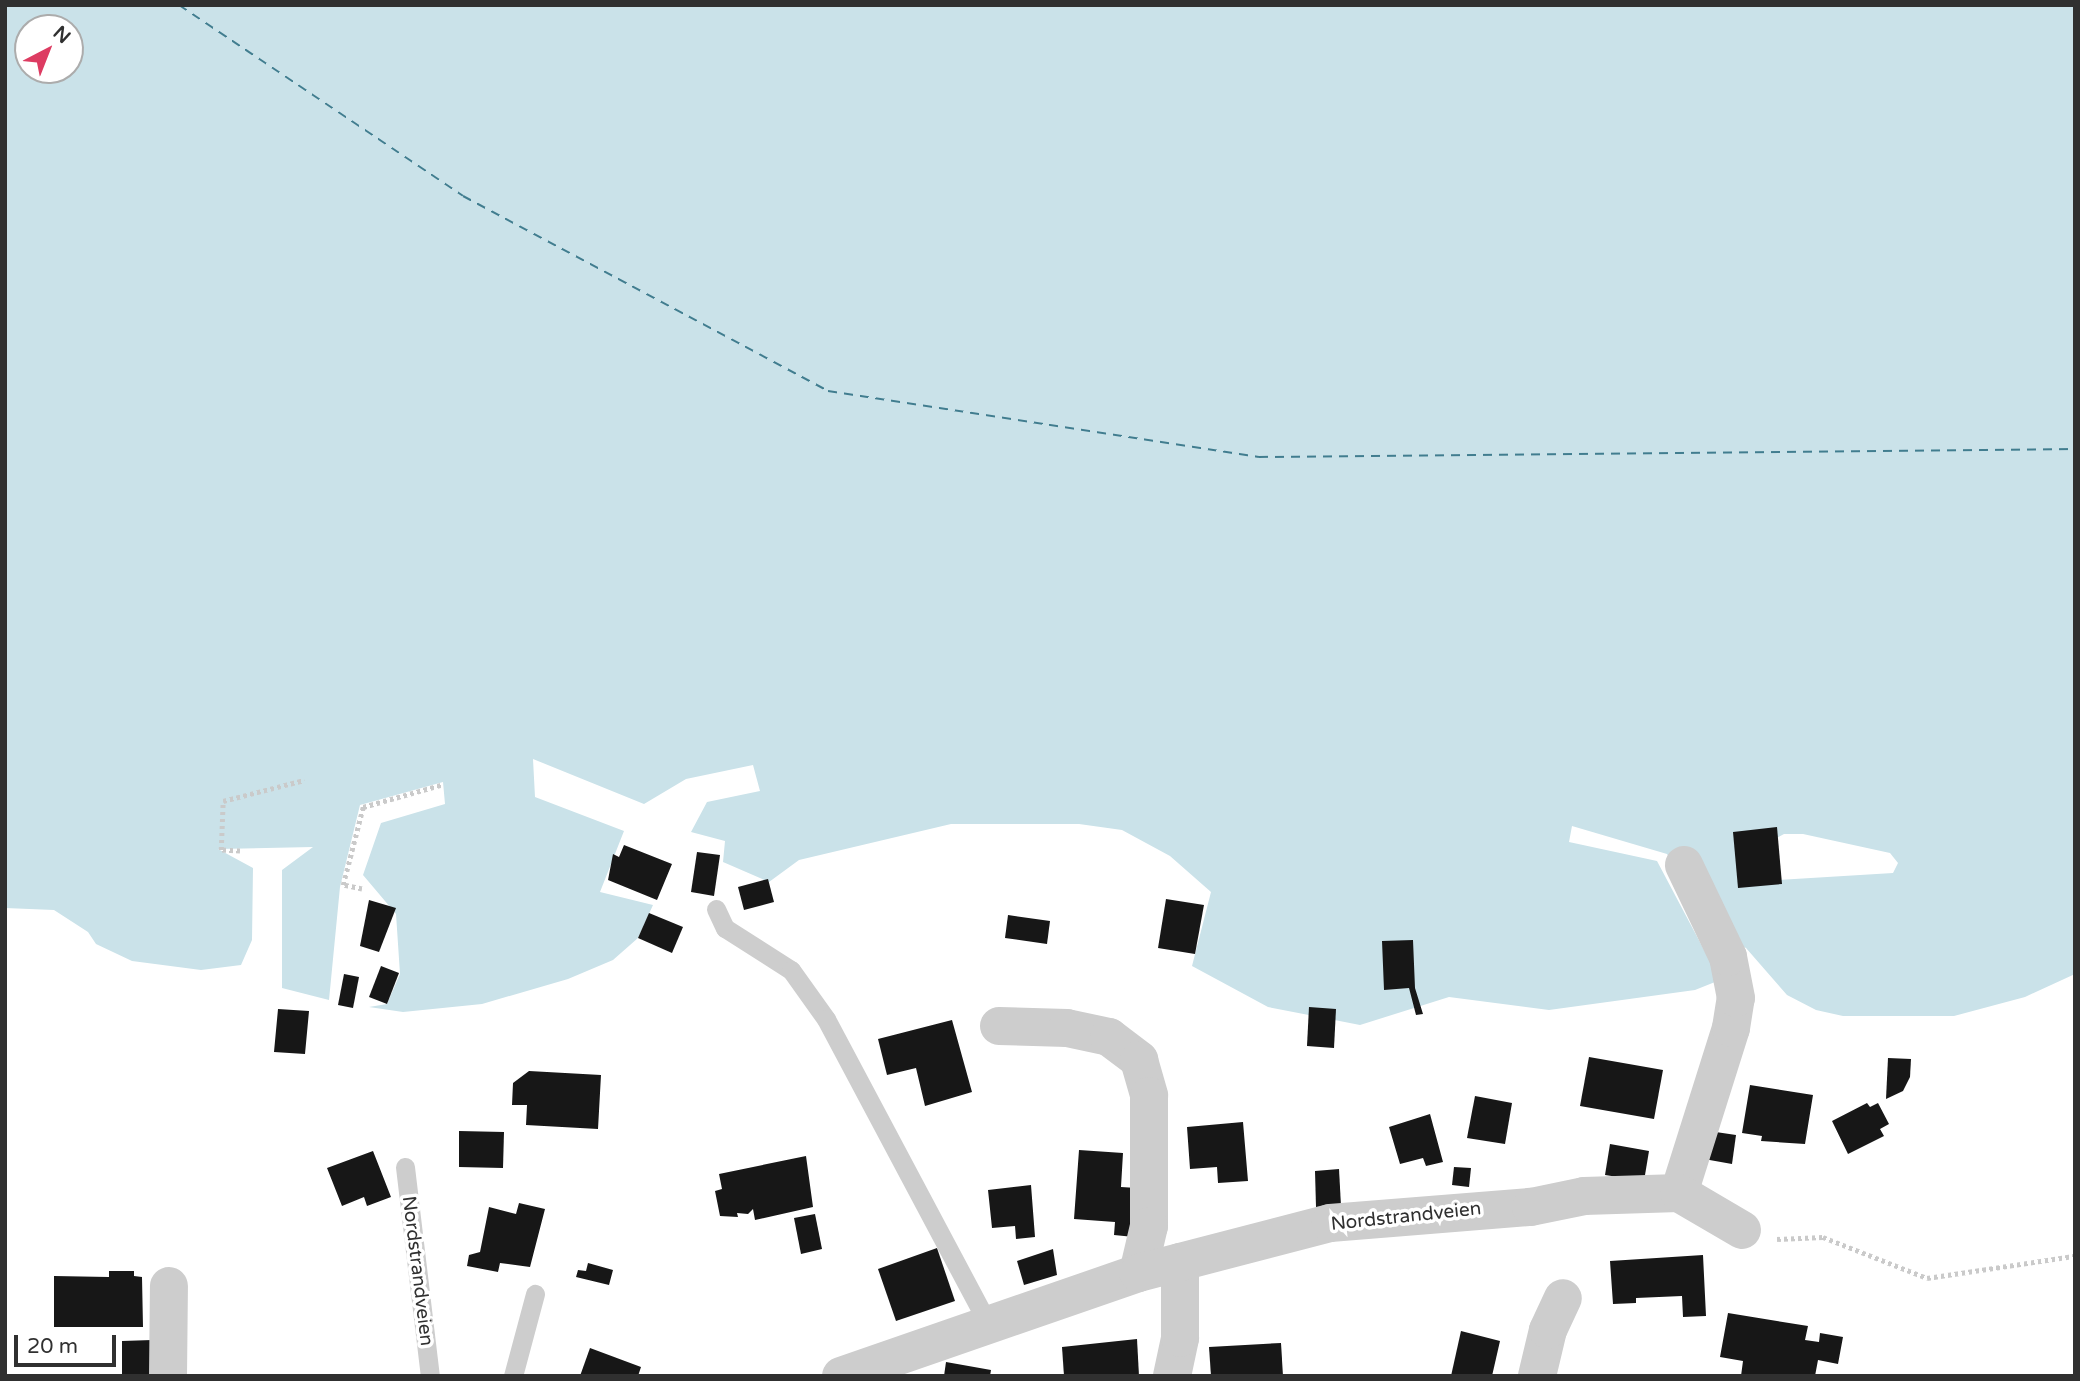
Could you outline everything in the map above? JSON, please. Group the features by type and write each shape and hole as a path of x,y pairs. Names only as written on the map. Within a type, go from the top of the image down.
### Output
{"street":[{"path":"1684,865 1728,957 1736,998 1731,1028 1679,1193 1741,1230"},
{"path":"999,1027 1067,1028 1109,1037 1139,1060 1149,1096 1149,1226 1138,1273"},
{"name":"Nordstrandveien","path":"841,1376 1138,1273 1330,1223 1468,1209 1531,1208 1584,1196 1679,1193"},
{"path":"1172,1376 1180,1338 1180,1262"},
{"path":"168,1376 169,1286"},
{"path":"1538,1376 1548,1330 1563,1298"}],"lane":[{"path":"716,909 725,929 791,970 826,1019 989,1325"},
{"name":"Nordstrandveien","path":"405,1167 430,1376"},
{"path":"513,1376 534,1294"}],"path":[{"path":"240,851 221,850 223,801 304,780"},
{"path":"362,889 343,885 363,807 442,785"},
{"path":"1741,1230 1783,1240 1823,1237 1927,1278 2075,1256"}],"water":[{"path":"5,5 2075,5 2075,974 2025,997 1954,1016 1843,1016 1816,1010 1787,995 1746,948 1737,943 1722,945 1667,854 1572,826 1569,842 1657,861 1720,980 1695,990 1549,1010 1449,997 1360,1025 1268,1007 1192,966 1211,892 1170,856 1122,830 1079,824 951,824 799,860 769,882 723,862 725,841 691,832 707,802 760,791 753,765 686,779 644,804 533,759 535,797 624,831 600,892 653,905 638,938 613,960 568,979 482,1004 403,1012 369,1007 387,1004 400,974 396,914 363,875 381,823 445,804 443,782 360,805 340,887 329,1000 282,988 282,870 313,847 218,849 253,868 252,940 241,965 201,970 132,961 96,944 88,932 54,910 5,908","holes":["1784,834 1803,834 1890,853 1898,863 1893,873 1777,880 1773,840"]}],"building":[{"path":"1777,827 1782,884 1738,888 1733,832"},
{"path":"624,845 672,864 657,900 608,880 613,854 619,857"},
{"path":"697,852 720,855 714,896 691,892"},
{"path":"768,879 774,902 744,910 738,887"},
{"path":"1166,899 1204,905 1195,954 1158,948"},
{"path":"369,900 396,908 379,952 360,946"},
{"path":"649,913 683,927 672,953 638,938"},
{"path":"1008,915 1050,921 1047,944 1005,938"},
{"path":"1413,940 1415,988 1423,1014 1416,1015 1409,988 1384,990 1382,941"},
{"path":"381,966 399,973 387,1004 369,997"},
{"path":"344,974 359,977 353,1008 338,1005"},
{"path":"1309,1007 1336,1009 1334,1048 1307,1046"},
{"path":"278,1009 309,1011 305,1054 274,1052"},
{"path":"952,1020 972,1092 925,1106 916,1068 887,1075 878,1039"},
{"path":"1589,1057 1663,1070 1654,1119 1580,1106"},
{"path":"1888,1058 1911,1059 1910,1077 1903,1091 1886,1099"},
{"path":"529,1071 601,1075 598,1129 526,1125 527,1105 512,1105 513,1083"},
{"path":"1750,1085 1813,1095 1805,1144 1761,1141 1762,1136 1742,1133"},
{"path":"1475,1096 1512,1103 1505,1144 1467,1138"},
{"path":"1867,1103 1870,1107 1878,1103 1889,1124 1880,1129 1884,1136 1848,1154 1832,1121"},
{"path":"1430,1114 1443,1162 1426,1166 1423,1158 1400,1164 1389,1127"},
{"path":"1243,1122 1248,1181 1218,1183 1217,1167 1190,1169 1187,1127"},
{"path":"459,1131 504,1132 503,1168 459,1167"},
{"path":"1709,1131 1736,1135 1732,1164 1704,1159"},
{"path":"1610,1144 1649,1151 1644,1181 1605,1175"},
{"path":"1079,1150 1123,1153 1121,1187 1137,1188 1134,1237 1114,1235 1115,1222 1074,1219"},
{"path":"373,1151 391,1197 367,1206 364,1197 342,1206 327,1168"},
{"path":"806,1156 813,1207 755,1220 753,1209 748,1214 737,1213 738,1217 720,1216 715,1191 722,1189 719,1174"},
{"path":"1454,1167 1471,1168 1469,1187 1452,1185"},
{"path":"1339,1169 1341,1206 1316,1207 1315,1171"},
{"path":"1031,1185 1035,1237 1016,1239 1015,1226 992,1228 988,1190"},
{"path":"519,1203 545,1209 530,1267 500,1263 498,1272 467,1266 469,1255 480,1252 489,1207 516,1214"},
{"path":"815,1214 822,1249 801,1254 794,1218"},
{"path":"937,1248 955,1301 896,1321 878,1269"},
{"path":"1053,1249 1057,1275 1024,1285 1017,1261"},
{"path":"1703,1255 1706,1316 1683,1317 1682,1296 1636,1298 1636,1303 1613,1304 1610,1261"},
{"path":"588,1263 613,1270 609,1285 576,1277 578,1270 586,1271"},
{"path":"109,1271 134,1271 134,1276 142,1277 143,1327 54,1327 54,1276 109,1277"},
{"path":"1728,1313 1808,1326 1805,1340 1819,1342 1820,1333 1843,1337 1838,1364 1818,1360 1815,1376 1741,1376 1743,1361 1720,1357"},
{"path":"1461,1331 1500,1341 1492,1376 1451,1376"},
{"path":"1137,1339 1139,1376 1064,1376 1062,1347"},
{"path":"152,1340 153,1376 122,1376 122,1341"},
{"path":"1281,1343 1283,1376 1211,1376 1209,1347"},
{"path":"590,1348 641,1367 638,1376 580,1376"},
{"path":"946,1362 991,1370 990,1376 944,1376"}],"ferry route":[{"path":"179,5 463,196 828,391 1259,457 2075,449"}]}
